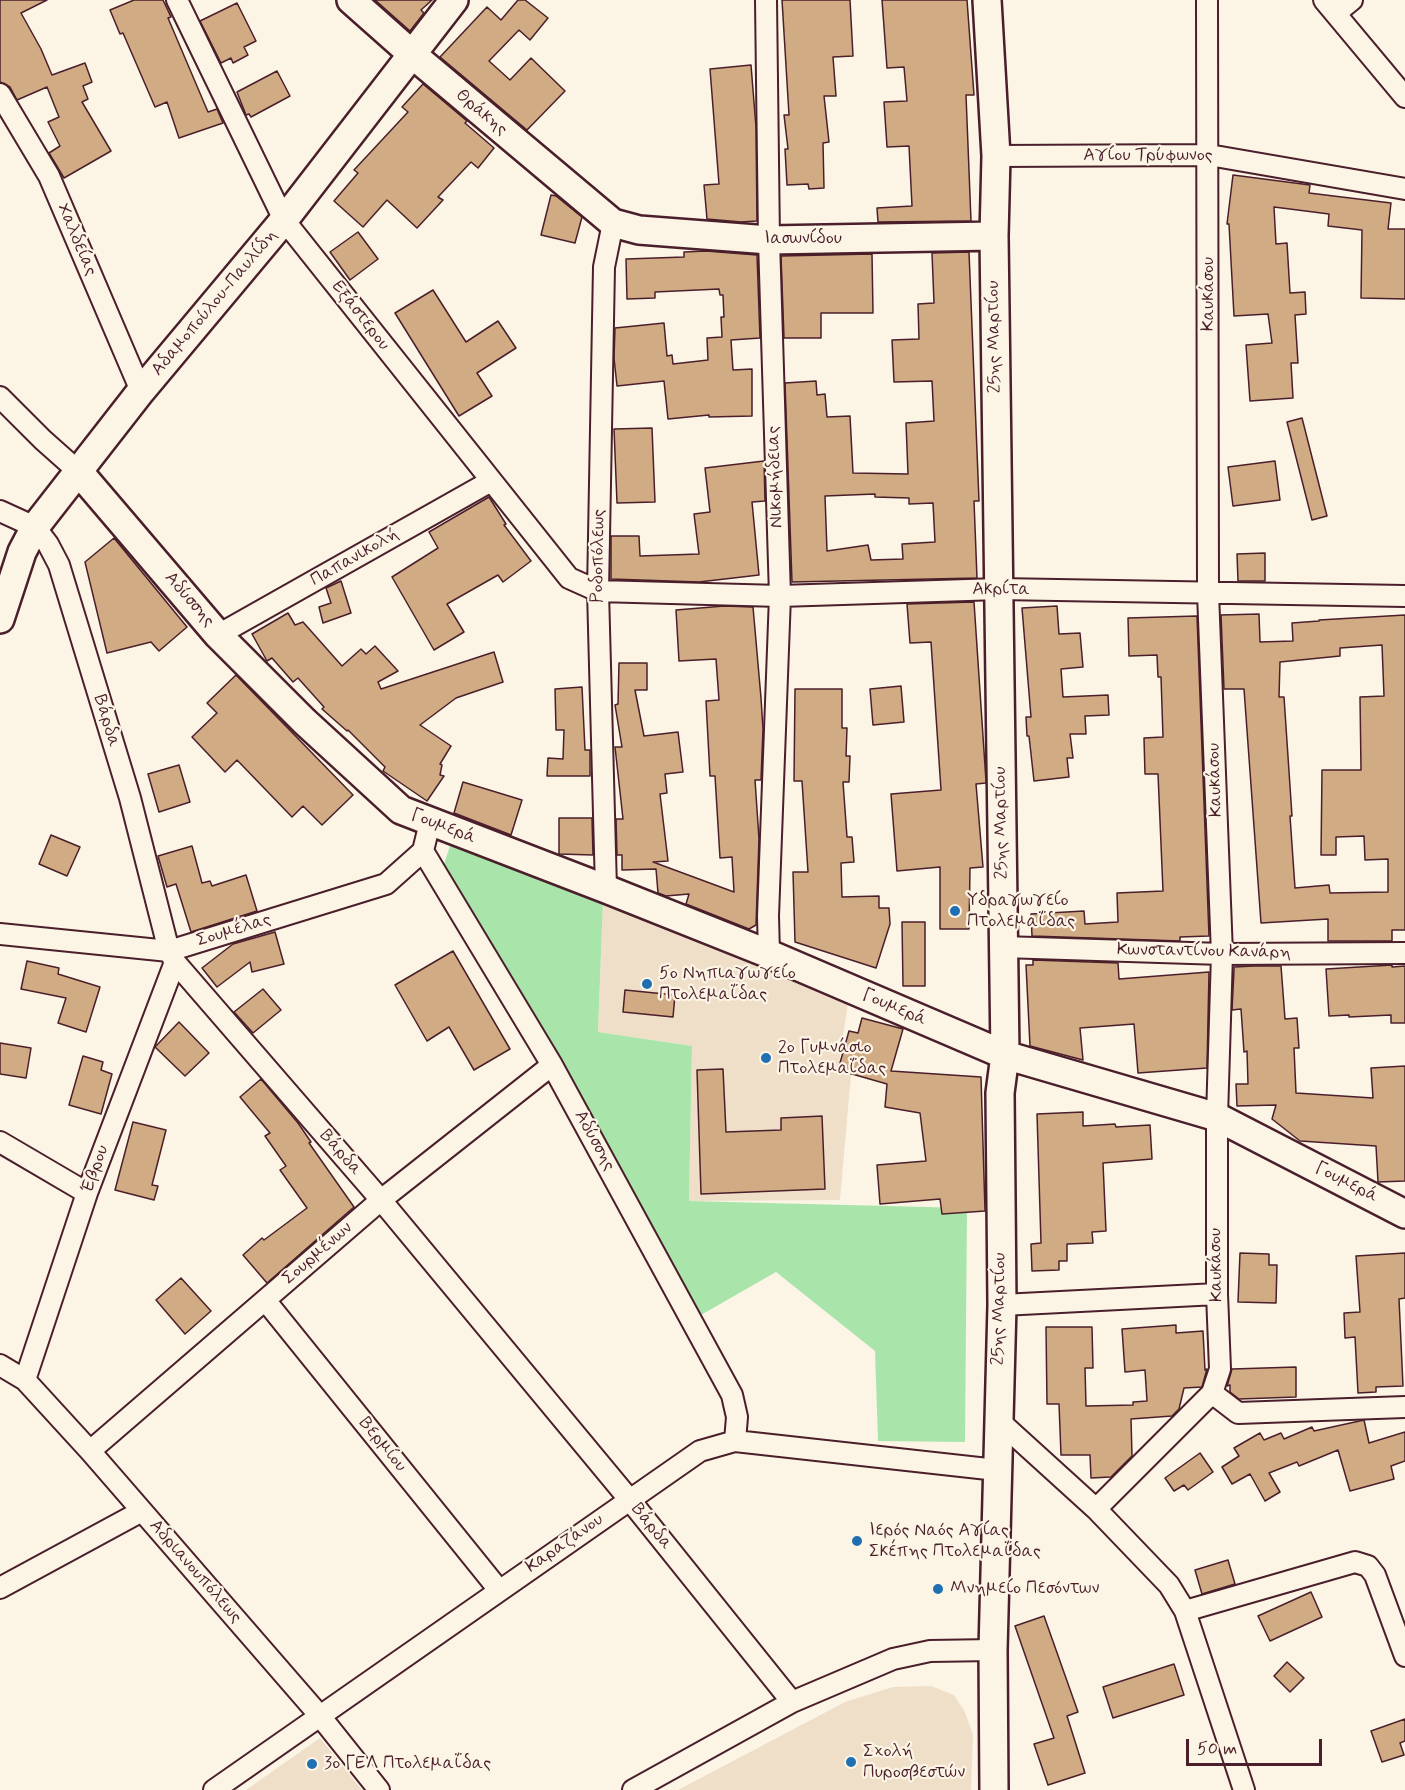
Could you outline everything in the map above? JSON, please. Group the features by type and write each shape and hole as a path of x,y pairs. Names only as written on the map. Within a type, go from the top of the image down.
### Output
{"street":[{"name":"Εξάστερου","path":"177,0 285,220 569,578 598,591"},
{"name":"Θράκης","path":"351,0 613,223"},
{"name":"Αδαμοπούλου-Παυλίδη","path":"0,619 22,552 35,527 141,391 285,220 454,0"},
{"name":"Νικομήδειας","path":"766,0 780,596 769,954"},
{"name":"25ης Μαρτίου","path":"987,0 996,156 994,236 1005,1055 1000,1093 1002,1305 993,1650 994,1790"},
{"name":"Καυκάσου","path":"1096,1509 1212,1393 1220,1369 1217,1294 1217,1117 1222,954 1208,593 1207,0"},
{"path":"1352,0 1330,6 1405,97"},
{"name":"Χαλδείας","path":"0,94 49,176 141,391"},
{"name":"Αγίου Τρύφωνος","path":"996,156 1209,155 1405,189"},
{"name":"Ιασωνίδου","path":"613,223 639,230 770,240 994,236"},
{"name":"Ροδοπόλεως","path":"606,889 598,591 604,267 613,223"},
{"name":"Αδύσσης","path":"0,397 79,472 218,635 304,722 385,795"},
{"name":"Παπανικολή","path":"218,635 491,481"},
{"path":"0,511 35,527"},
{"name":"Βάρδα","path":"35,527 48,544 59,565 130,798 172,956 381,1200 629,1499 792,1702"},
{"name":"Ακρίτα","path":"598,591 780,596 999,589 1405,596"},
{"name":"Γουμερά","path":"385,795 401,810 769,954 1005,1055 1217,1117 1405,1214"},
{"path":"423,851 430,822"},
{"name":"Αδύσσης","path":"423,851 552,1065 732,1395 737,1417 735,1441"},
{"name":"Σουμέλας","path":"0,934 172,956 386,884 423,851"},
{"name":"Κωνσταντίνου Κανάρη","path":"1003,947 1222,954 1405,953"},
{"name":"Έβρου","path":"25,1380 87,1193 172,956"},
{"name":"Σουρμένων","path":"90,1451 381,1200 552,1065"},
{"path":"0,1142 87,1193"},
{"path":"1002,1305 1217,1294"},
{"name":"Βερμίου","path":"265,1300 500,1590"},
{"name":"Αδριανουπόλεως","path":"0,1365 25,1380 90,1451 320,1716 379,1790"},
{"path":"1212,1393 1238,1413 1405,1407"},
{"path":"998,1420 1096,1509 1169,1585 1185,1611 1244,1790"},
{"name":"Καραζάνου","path":"214,1790 700,1450 735,1441 997,1470"},
{"path":"0,1588 142,1511"},
{"path":"1185,1611 1355,1562 1368,1566 1375,1575 1405,1656"},
{"path":"633,1790 792,1702 892,1659 930,1651 993,1650"}],"shaded area":[{"name":"2ο Γυμνάσιο Πτολεμαΐδας","path":"603,900 849,997 838,1070 851,1074 840,1200 689,1201 692,1046 598,1032"},
{"name":"Σχολή Πυροσβεστών","path":"931,1686 954,1695 965,1712 973,1735 971,1790 678,1790 845,1702 893,1687"},
{"name":"3ο ΓΕΛ Πτολεμαΐδας","path":"320,1738 362,1790 246,1790"}],"green space":[{"path":"451,843 603,900 598,1032 692,1046 689,1201 967,1208 965,1442 878,1441 875,1351 776,1272 701,1315 443,867"}],"building":[{"path":"0,0 47,0 21,13 52,75 85,63 92,82 83,86 88,99 82,102 111,151 64,178 49,153 60,146 48,122 59,117 47,87 17,100 10,87 0,82"},
{"path":"134,0 163,0 171,17 168,18 208,112 217,109 223,123 179,138 167,102 155,107 123,33 120,34 110,10"},
{"path":"375,0 432,0 421,10 424,13 410,31"},
{"path":"518,0 525,0 548,18 530,40 519,30 489,61 510,80 531,58 565,91 527,130 440,57 487,7 501,20"},
{"path":"782,0 850,0 853,56 833,57 836,96 824,96 829,142 823,143 824,188 809,189 808,184 787,185 785,149 788,149 784,115 789,115"},
{"path":"882,0 967,0 974,95 966,95 971,221 878,222 877,208 912,206 909,146 887,147 884,102 907,101 904,67 887,68"},
{"path":"237,3 256,41 244,47 248,55 233,63 231,58 221,63 200,21"},
{"path":"751,65 756,127 757,221 707,219 704,185 719,184 710,69"},
{"path":"277,71 290,96 251,117 249,114 246,115 237,92"},
{"path":"423,84 467,121 465,123 494,148 478,168 471,162 438,197 443,200 417,228 387,200 363,227 334,201 358,173 354,170 408,112 402,107"},
{"path":"1233,175 1310,185 1309,193 1391,203 1388,229 1405,229 1405,299 1361,298 1362,230 1328,226 1329,214 1274,207 1276,244 1287,243 1290,293 1305,292 1306,314 1295,315 1298,363 1291,363 1293,398 1250,401 1246,345 1272,343 1268,314 1234,316 1229,224 1227,224"},
{"path":"551,195 556,196 582,217 575,243 541,235"},
{"path":"358,232 378,259 350,280 330,252"},
{"path":"706,251 757,255 760,338 731,340 733,370 752,369 752,416 709,417 709,415 668,419 664,381 617,386 614,358 615,328 664,323 667,356 672,355 673,364 708,360 707,338 722,337 723,295 720,295 719,289 655,292 655,298 627,299 626,259 684,257 684,252"},
{"path":"969,252 979,501 974,501 977,578 792,582 785,383 816,381 817,395 825,394 827,417 850,416 853,473 908,474 906,423 934,421 932,381 894,382 892,340 919,339 918,304 934,303 932,253","holes":["875,494 875,497 909,498 909,504 933,503 935,542 902,544 903,559 871,560 868,545 827,551 825,496"]},
{"path":"872,254 873,313 821,313 821,338 784,338 781,256"},
{"path":"433,290 466,342 498,321 516,348 477,373 492,396 459,416 395,313"},
{"path":"1302,418 1327,516 1312,520 1287,422"},
{"path":"652,428 655,502 617,503 614,429"},
{"path":"764,461 765,501 752,502 759,575 699,582 611,579 611,536 639,536 640,556 699,554 694,514 710,512 705,468"},
{"path":"1275,461 1280,500 1233,506 1228,467"},
{"path":"489,497 506,524 504,525 531,561 503,582 498,575 447,604 464,632 434,650 392,577 438,548 429,532"},
{"path":"114,538 187,627 159,651 151,642 107,653 85,562"},
{"path":"1265,553 1265,581 1238,581 1237,554"},
{"path":"341,581 351,613 323,623 319,607 331,603 326,588"},
{"path":"974,602 986,781 986,783 976,784 983,867 970,868 969,929 940,929 940,867 897,871 891,794 941,790 931,642 910,643 907,604"},
{"path":"724,606 753,607 761,698 763,729 761,780 755,780 759,839 756,925 749,929 686,904 689,894 666,896 658,893 656,869 622,870 622,855 617,855 616,819 623,819 615,747 622,747 615,705 618,704 619,663 647,663 647,690 635,690 644,736 678,732 683,772 665,774 667,793 660,794 668,861 653,862 734,892 732,857 720,858 715,776 710,776 706,701 719,700 716,659 679,661 676,610"},
{"path":"1057,606 1059,634 1080,633 1083,667 1061,669 1063,697 1108,695 1109,715 1085,716 1086,734 1070,734 1073,758 1067,758 1069,777 1034,781 1029,736 1027,736 1026,717 1031,717 1022,608"},
{"path":"288,613 295,625 303,622 342,666 361,649 366,654 375,646 398,671 378,682 381,689 494,652 503,682 456,698 420,725 451,746 440,764 442,765 440,775 444,776 427,801 383,771 385,767 348,730 322,709 324,707 298,678 293,682 272,658 267,661 252,634"},
{"path":"1259,614 1260,642 1293,641 1292,623 1405,615 1405,930 1392,930 1392,941 1328,941 1328,919 1261,923 1244,689 1224,689 1221,615","holes":["1382,645 1384,696 1360,697 1361,770 1322,770 1321,855 1336,855 1336,837 1364,836 1365,860 1388,859 1388,892 1330,893 1329,885 1295,888 1284,697 1279,697 1280,662 1340,656 1340,648"]},
{"path":"1197,616 1209,936 1180,937 1180,941 1032,936 1031,914 1084,911 1085,924 1118,922 1117,893 1163,891 1158,774 1145,774 1144,738 1163,737 1161,677 1158,677 1157,655 1129,656 1128,618"},
{"path":"236,675 353,795 322,825 303,806 292,817 237,760 225,772 192,737 217,713 207,703"},
{"path":"901,686 904,722 873,725 870,689"},
{"path":"582,687 585,750 590,750 590,776 547,776 548,758 563,759 564,730 556,730 555,689"},
{"path":"795,689 842,689 842,728 847,728 846,756 850,756 849,782 843,782 847,837 852,837 854,862 841,863 842,897 879,896 879,908 889,908 890,924 876,968 795,942 793,872 808,872 802,781 794,781"},
{"path":"179,765 190,802 159,812 148,774"},
{"path":"463,782 522,800 511,835 454,813"},
{"path":"559,818 592,818 593,855 559,854"},
{"path":"51,835 80,847 67,876 39,864"},
{"path":"192,846 202,883 210,881 212,886 246,875 257,911 191,932 176,884 167,887 158,856"},
{"path":"902,922 925,922 925,986 903,986"},
{"path":"275,932 284,964 252,972 250,962 217,987 202,968 233,944"},
{"path":"453,951 510,1049 474,1070 449,1027 427,1041 395,985"},
{"path":"1033,960 1118,963 1119,979 1209,972 1207,1068 1138,1073 1134,1024 1080,1028 1083,1060 1030,1046 1026,965 1033,965"},
{"path":"27,961 59,968 58,974 100,987 86,1032 58,1023 66,998 21,989"},
{"path":"1392,965 1392,967 1405,966 1405,1023 1391,1023 1391,1015 1329,1016 1326,969"},
{"path":"1281,966 1285,1019 1297,1018 1299,1048 1294,1048 1296,1093 1373,1098 1371,1068 1405,1066 1405,1181 1378,1182 1376,1146 1300,1141 1272,1119 1276,1105 1237,1106 1236,1084 1248,1084 1247,1051 1244,1052 1241,1009 1232,1010 1234,967"},
{"path":"263,989 281,1010 253,1033 234,1012"},
{"path":"625,990 675,995 673,1017 623,1012"},
{"path":"862,1018 903,1029 891,1071 981,1077 985,1211 942,1214 940,1199 880,1204 877,1165 926,1161 920,1113 885,1107 887,1084 838,1070 849,1031 858,1033"},
{"path":"179,1022 209,1053 185,1076 155,1047"},
{"path":"0,1043 31,1048 26,1078 0,1074"},
{"path":"83,1056 103,1062 101,1070 112,1074 101,1114 69,1105"},
{"path":"723,1069 726,1132 781,1130 781,1118 822,1116 825,1189 701,1194 697,1070"},
{"path":"261,1079 298,1123 311,1142 309,1143 354,1207 267,1283 243,1255 262,1238 264,1240 307,1208 280,1170 286,1166 265,1136 270,1133 240,1097"},
{"path":"1083,1112 1083,1126 1150,1125 1152,1159 1103,1163 1106,1231 1092,1232 1093,1243 1067,1244 1067,1261 1059,1261 1059,1270 1032,1271 1031,1244 1041,1243 1037,1114"},
{"path":"133,1122 166,1130 152,1185 158,1186 154,1200 115,1190"},
{"path":"1240,1253 1269,1254 1269,1265 1277,1265 1276,1303 1238,1302"},
{"path":"1405,1253 1405,1298 1399,1299 1403,1386 1376,1387 1376,1392 1358,1393 1355,1337 1345,1338 1344,1313 1360,1312 1356,1256"},
{"path":"181,1278 211,1311 185,1334 156,1300"},
{"path":"1176,1325 1176,1333 1203,1331 1205,1370 1207,1369 1202,1387 1184,1388 1179,1409 1172,1416 1131,1419 1132,1456 1111,1477 1091,1478 1090,1455 1061,1455 1059,1404 1047,1404 1046,1327 1092,1327 1093,1368 1085,1368 1086,1406 1133,1405 1133,1402 1147,1401 1145,1370 1125,1372 1122,1329"},
{"path":"1296,1367 1296,1397 1239,1399 1230,1392 1230,1385 1227,1386 1232,1369"},
{"path":"1364,1420 1369,1443 1405,1432 1405,1461 1391,1466 1394,1479 1350,1491 1338,1450 1299,1466 1297,1462 1269,1473 1280,1492 1265,1501 1250,1474 1232,1484 1222,1467 1239,1456 1234,1448 1260,1433 1264,1440 1281,1433 1284,1439 1312,1427 1314,1431"},
{"path":"1200,1453 1213,1472 1188,1490 1184,1485 1174,1491 1165,1478"},
{"path":"1228,1560 1235,1584 1202,1594 1195,1570"},
{"path":"1311,1592 1322,1617 1270,1641 1258,1616"},
{"path":"1044,1616 1078,1712 1067,1716 1085,1773 1048,1785 1034,1744 1054,1738 1015,1626"},
{"path":"1287,1662 1304,1678 1290,1692 1274,1676"},
{"path":"1174,1664 1184,1695 1113,1718 1103,1687"},
{"path":"1405,1719 1405,1741 1400,1743 1404,1755 1382,1762 1371,1731"}],"place":[{"name":"Υδραγωγείο Πτολεμαΐδας","path":"955,911"},
{"name":"5ο Νηπιαγωγείο Πτολεμαΐδας","path":"647,984"},
{"name":"2ο Γυμνάσιο Πτολεμαΐδας","path":"766,1058"},
{"name":"Ιερός Ναός Αγίας Σκέπης Πτολεμαΐδας","path":"857,1541"},
{"name":"Μνημείο Πεσόντων","path":"938,1589"},
{"name":"Σχολή Πυροσβεστών","path":"851,1762"},
{"name":"3ο ΓΕΛ Πτολεμαΐδας","path":"312,1764"}]}
